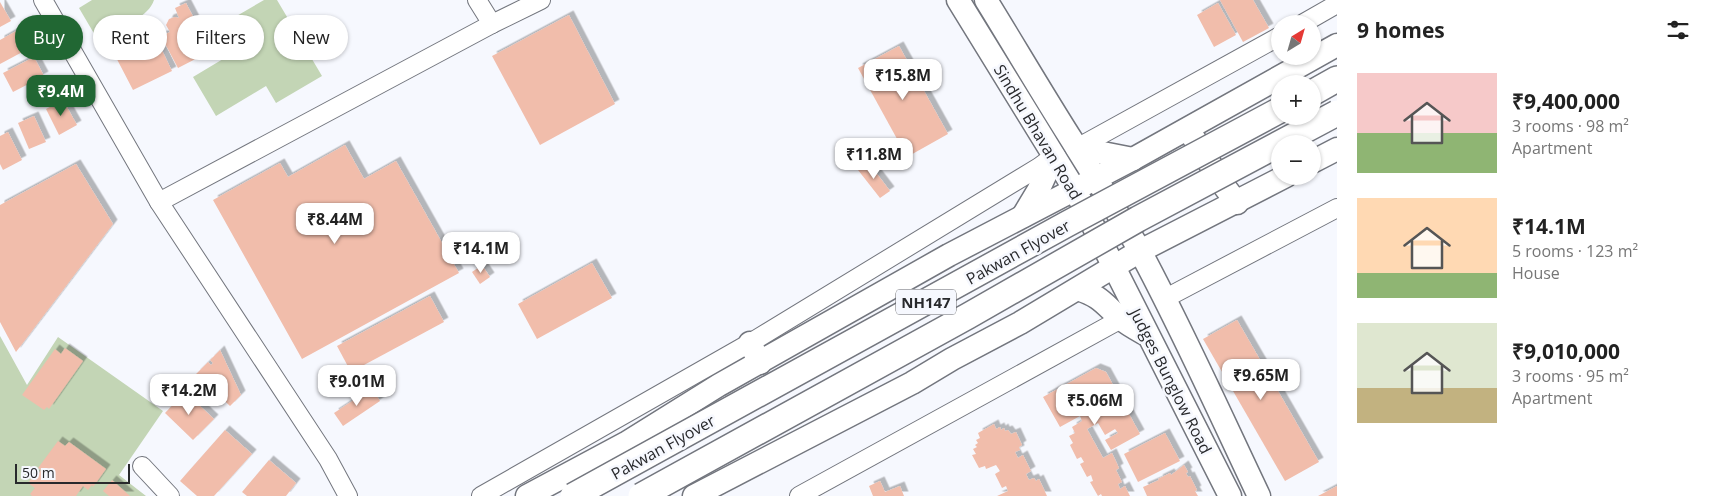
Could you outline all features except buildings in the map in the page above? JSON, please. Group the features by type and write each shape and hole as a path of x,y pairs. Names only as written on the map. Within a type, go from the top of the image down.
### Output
{"highway":[{"path":"1321,88 1337,79"},
{"name":"Pakwan Flyover","path":"641,496 968,316 1138,219 1337,113"},
{"name":"Pakwan Flyover","path":"573,496 1067,224 1271,115"}],"main road":[{"name":"Sindhu Bhavan Road","path":"958,0 1075,190 1114,266"},
{"name":"Sindhu Bhavan Road","path":"986,0 1140,251"},
{"path":"527,496 626,443 719,385 949,255 1133,159 1337,45"},
{"path":"1189,127 1200,148 1237,202"},
{"path":"1077,148 1133,159"},
{"path":"1321,157 1337,149"},
{"path":"1023,216 1038,191 1054,156"},
{"path":"694,496 912,383 952,359 1020,323 1140,251 1271,184"},
{"name":"Judges Bunglow Road","path":"1140,251 1259,496"},
{"name":"Judges Bunglow Road","path":"1114,266 1147,335 1230,496"},
{"path":"1078,289 1103,300 1121,319 1147,335"},
{"path":"750,343 760,363"}],"street":[{"path":"43,0 159,202 328,459 348,496"},
{"path":"477,0 492,24"},
{"path":"159,202 492,24 541,0"},
{"path":"1318,15 1337,4"},
{"path":"1077,148 1271,41"},
{"path":"481,496 750,343 1039,167 1054,156"},
{"path":"1164,299 1337,208"},
{"path":"808,494 1121,319"},
{"path":"142,466 170,496"}],"green space":[{"path":"92,0 154,0 149,9 142,15 93,15 93,32 79,8"},
{"path":"264,0 277,0 286,15 274,15 274,60 313,60 322,76 276,103 266,86 216,116 193,77 221,60 264,60 264,15 238,15"},
{"path":"0,336 27,385 58,337 163,411 119,475 146,496 0,496"}]}
